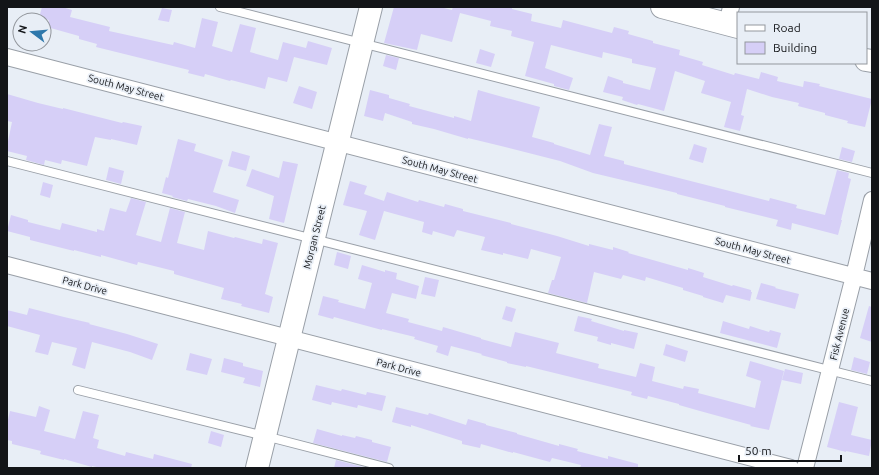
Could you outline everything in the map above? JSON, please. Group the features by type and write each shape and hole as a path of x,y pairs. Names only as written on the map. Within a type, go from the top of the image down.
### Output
{"street":[{"name":"Morgan Street","path":"258,468 371,7"},
{"path":"662,7 732,19"},
{"name":"South May Street","path":"7,57 872,281"},
{"name":"Fisk Avenue","path":"805,468 872,200"},
{"name":"Park Drive","path":"7,265 791,468"}],"lane":[{"path":"220,7 872,173"},
{"path":"7,161 872,381"},
{"path":"78,390 389,468"}],"building":[{"path":"42,7 62,7 72,10 70,17 110,27 109,31 173,45 174,42 195,48 202,18 218,22 212,46 232,52 240,24 256,28 250,52 278,60 283,42 306,48 308,41 332,48 327,65 294,57 287,82 268,77 265,89 205,74 204,77 188,73 189,70 96,47 97,44 79,39 79,36 52,28 52,12 41,12"},
{"path":"394,7 440,7 452,10 453,7 512,7 512,9 532,14 531,21 561,28 563,20 612,33 614,27 629,31 628,34 653,41 653,43 680,50 679,55 703,62 702,65 734,75 735,73 759,79 761,72 778,77 777,81 803,87 804,81 820,84 819,86 872,99 865,127 847,123 848,121 825,115 825,113 798,106 799,103 772,97 747,89 741,115 744,116 740,131 724,127 731,102 701,93 705,81 675,71 664,111 637,105 622,100 623,97 603,92 608,76 623,81 623,83 650,90 656,68 632,63 632,59 603,52 602,58 551,45 545,68 573,78 569,90 525,76 534,42 511,36 512,31 490,26 491,21 460,13 452,42 421,34 417,50 384,43"},
{"path":"162,8 172,10 169,22 158,20"},
{"path":"480,49 495,54 491,67 476,63"},
{"path":"386,55 399,58 396,70 383,66"},
{"path":"299,86 317,92 312,109 293,103"},
{"path":"370,90 389,95 389,98 410,104 409,106 471,121 478,90 540,107 532,137 590,155 599,124 612,127 604,156 624,161 624,164 769,201 770,198 797,205 796,208 825,215 837,170 849,173 848,178 851,179 838,235 792,223 791,230 776,226 778,220 677,193 593,173 560,161 412,124 412,122 385,113 383,121 364,116"},
{"path":"7,94 122,123 142,126 137,145 95,137 87,166 62,160 61,164 45,160 44,165 26,160 27,156 7,151 12,122 7,121"},
{"path":"178,139 196,144 194,151 223,160 213,192 239,200 235,213 216,206 188,199 187,201 162,193 166,177 168,178"},
{"path":"694,144 707,148 703,163 689,159"},
{"path":"842,147 855,151 852,162 839,159"},
{"path":"232,151 250,156 246,171 228,166"},
{"path":"283,161 298,164 284,223 269,219 274,196 246,186 252,169 279,178"},
{"path":"109,167 124,171 121,184 106,180"},
{"path":"350,181 367,186 364,194 384,201 387,192 418,202 419,200 444,207 445,204 463,209 463,211 511,223 589,246 589,244 613,250 613,247 629,252 628,253 688,270 688,268 704,273 703,277 751,290 750,301 726,295 723,303 683,290 683,288 646,277 645,281 623,275 621,279 594,272 587,303 548,293 552,280 554,280 561,257 531,249 528,259 481,250 485,237 457,230 454,237 433,231 432,235 422,232 424,222 384,211 375,240 359,235 367,211 343,205"},
{"path":"43,182 53,185 50,198 40,195"},
{"path":"131,198 146,202 136,235 161,242 170,208 185,212 177,243 204,250 208,231 262,244 263,239 278,243 265,294 273,297 269,313 221,299 224,288 174,274 174,271 138,262 137,265 101,255 101,257 74,251 30,240 30,237 7,231 11,215 28,220 28,222 60,230 62,223 97,232 97,229 104,231 110,208 126,212"},
{"path":"337,252 351,256 348,269 334,265"},
{"path":"362,265 385,272 385,270 397,273 396,279 419,286 416,299 392,293 386,313 409,319 408,322 442,331 443,327 511,347 515,332 559,343 556,353 599,364 598,368 636,377 640,363 655,367 652,381 683,389 684,386 699,389 698,393 755,408 761,381 746,376 750,361 784,371 769,430 750,426 751,425 679,404 648,396 647,399 631,395 632,392 526,366 507,363 481,355 482,354 451,346 448,356 436,352 438,346 414,339 415,337 334,317 333,319 318,315 323,296 339,300 338,302 365,309 372,283 358,279"},
{"path":"425,277 439,280 435,297 421,294"},
{"path":"761,283 799,294 795,309 756,299"},
{"path":"506,306 516,309 512,322 502,319"},
{"path":"869,306 872,307 872,342 860,338"},
{"path":"29,308 90,323 89,324 158,344 152,360 130,352 92,342 85,369 72,365 77,348 52,342 48,355 35,352 40,335 7,326 7,310 27,315"},
{"path":"578,316 592,319 591,321 624,331 638,333 634,349 597,341 598,337 574,331"},
{"path":"723,321 749,329 750,326 769,332 770,330 781,333 777,348 720,333"},
{"path":"666,344 688,351 685,362 663,355"},
{"path":"190,353 212,359 207,375 186,370"},
{"path":"854,357 870,362 867,374 851,370"},
{"path":"224,358 243,363 243,366 263,371 260,387 243,383 245,378 221,372"},
{"path":"785,369 803,373 801,384 782,380"},
{"path":"316,385 366,395 367,392 386,396 382,411 358,405 357,408 332,402 331,405 312,400"},
{"path":"839,402 858,407 851,435 872,440 869,456 827,447"},
{"path":"39,406 50,410 44,431 75,439 83,411 99,415 93,438 99,440 97,448 125,456 126,452 153,459 154,454 192,464 191,468 92,467 40,454 41,451 12,444 12,441 7,440 7,424 10,411 36,417"},
{"path":"396,407 428,415 429,413 466,425 468,419 559,446 559,444 578,449 577,451 608,459 608,456 638,464 638,468 580,468 581,465 552,458 550,462 481,444 480,448 462,444 462,441 411,425 411,427 392,422"},
{"path":"317,429 342,436 355,438 356,436 391,447 387,462 313,443"},
{"path":"211,431 224,435 221,447 208,443"},
{"path":"336,460 367,468 334,468"}]}
